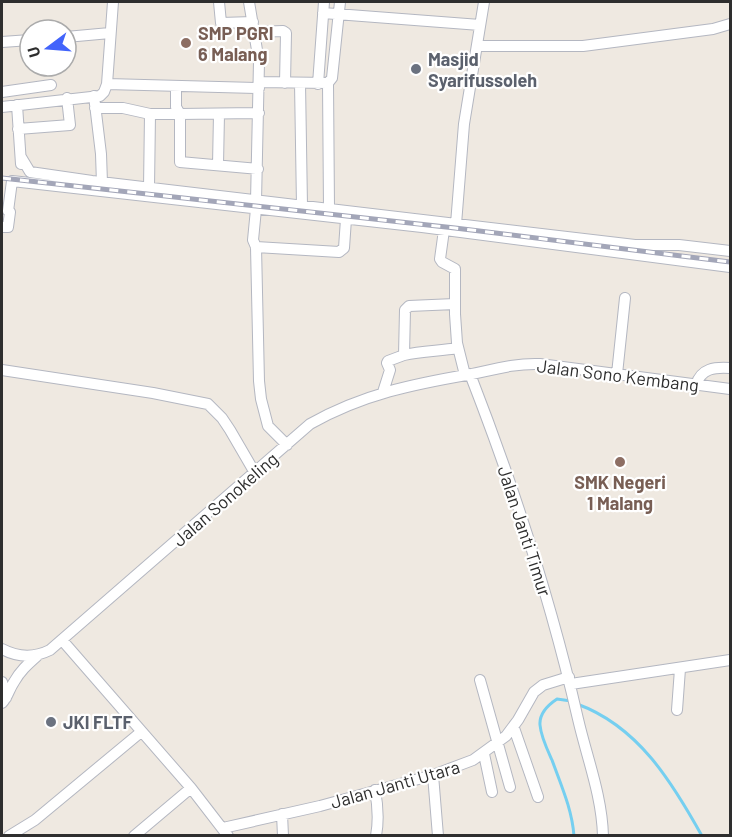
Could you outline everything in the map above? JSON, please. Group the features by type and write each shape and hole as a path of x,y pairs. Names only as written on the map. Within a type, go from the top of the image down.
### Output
{"street":[{"path":"102,183 95,102 107,84 113,2"},
{"path":"219,2 221,22 286,33 285,83"},
{"path":"249,2 254,27 259,85 258,169 253,240 256,247 259,381 268,426 287,445"},
{"path":"107,84 176,86 323,83 332,78 340,2"},
{"path":"456,224 464,124 484,2"},
{"path":"328,209 323,83 323,7 338,14 480,25"},
{"path":"478,46 583,46 703,30 730,24"},
{"path":"78,36 110,33"},
{"path":"2,42 18,41"},
{"path":"300,84 302,206"},
{"path":"2,92 51,85"},
{"path":"176,86 176,107 180,114 180,162 258,169"},
{"path":"2,106 67,98 150,114 259,113"},
{"path":"18,129 70,125 67,98"},
{"path":"17,105 21,182"},
{"path":"149,188 150,114"},
{"path":"218,165 219,114"},
{"path":"21,158 30,172 346,219 730,267"},
{"path":"2,227 8,227 12,181 256,205 302,206 635,245 679,245 730,251"},
{"path":"256,247 339,252 344,248 346,219"},
{"name":"Jalan Janti Timur","path":"444,230 440,258 442,262 455,270 458,348 526,527 550,606 598,798 603,836"},
{"path":"617,374 625,298"},
{"path":"404,355 403,315 409,306 455,304"},
{"path":"383,392 390,370 388,361 424,350 434,352 458,348"},
{"name":"Jalan Sono Kembang","path":"468,374 524,363 730,388"},
{"path":"696,385 703,372 720,367 730,368"},
{"path":"2,370 48,375 208,404 230,429 255,473"},
{"name":"Jalan Sonokeling","path":"4,700 23,667 62,640 310,424 330,412 383,392 468,374"},
{"path":"62,640 191,788 226,832"},
{"path":"2,649 16,654 37,656"},
{"name":"Jalan Janti Utara","path":"226,832 282,814 433,775 462,765 484,754 514,728 534,692 543,685 570,684 730,660"},
{"path":"677,710 680,669"},
{"path":"480,680 510,787"},
{"path":"2,682 4,700"},
{"path":"514,728 538,797"},
{"path":"13,835 35,820 141,732"},
{"path":"484,754 492,792"},
{"path":"433,775 438,836"},
{"path":"134,836 191,788"},
{"path":"375,790 378,823 376,836"},
{"path":"282,814 283,836"}],"waterway":[{"path":"571,701 557,699 554,701 543,713 540,725 569,807 574,836"},
{"path":"577,704 618,726 635,741 665,776 702,836"}],"railway":[{"path":"2,178 455,228 730,262"}],"place":[{"name":"SMP PGRI 6 Malang","path":"186,43"},
{"name":"Masjid Syarifussoleh","path":"416,69"},
{"name":"SMK Negeri 1 Malang","path":"620,462"},
{"name":"JKI FLTF","path":"51,722"}]}
